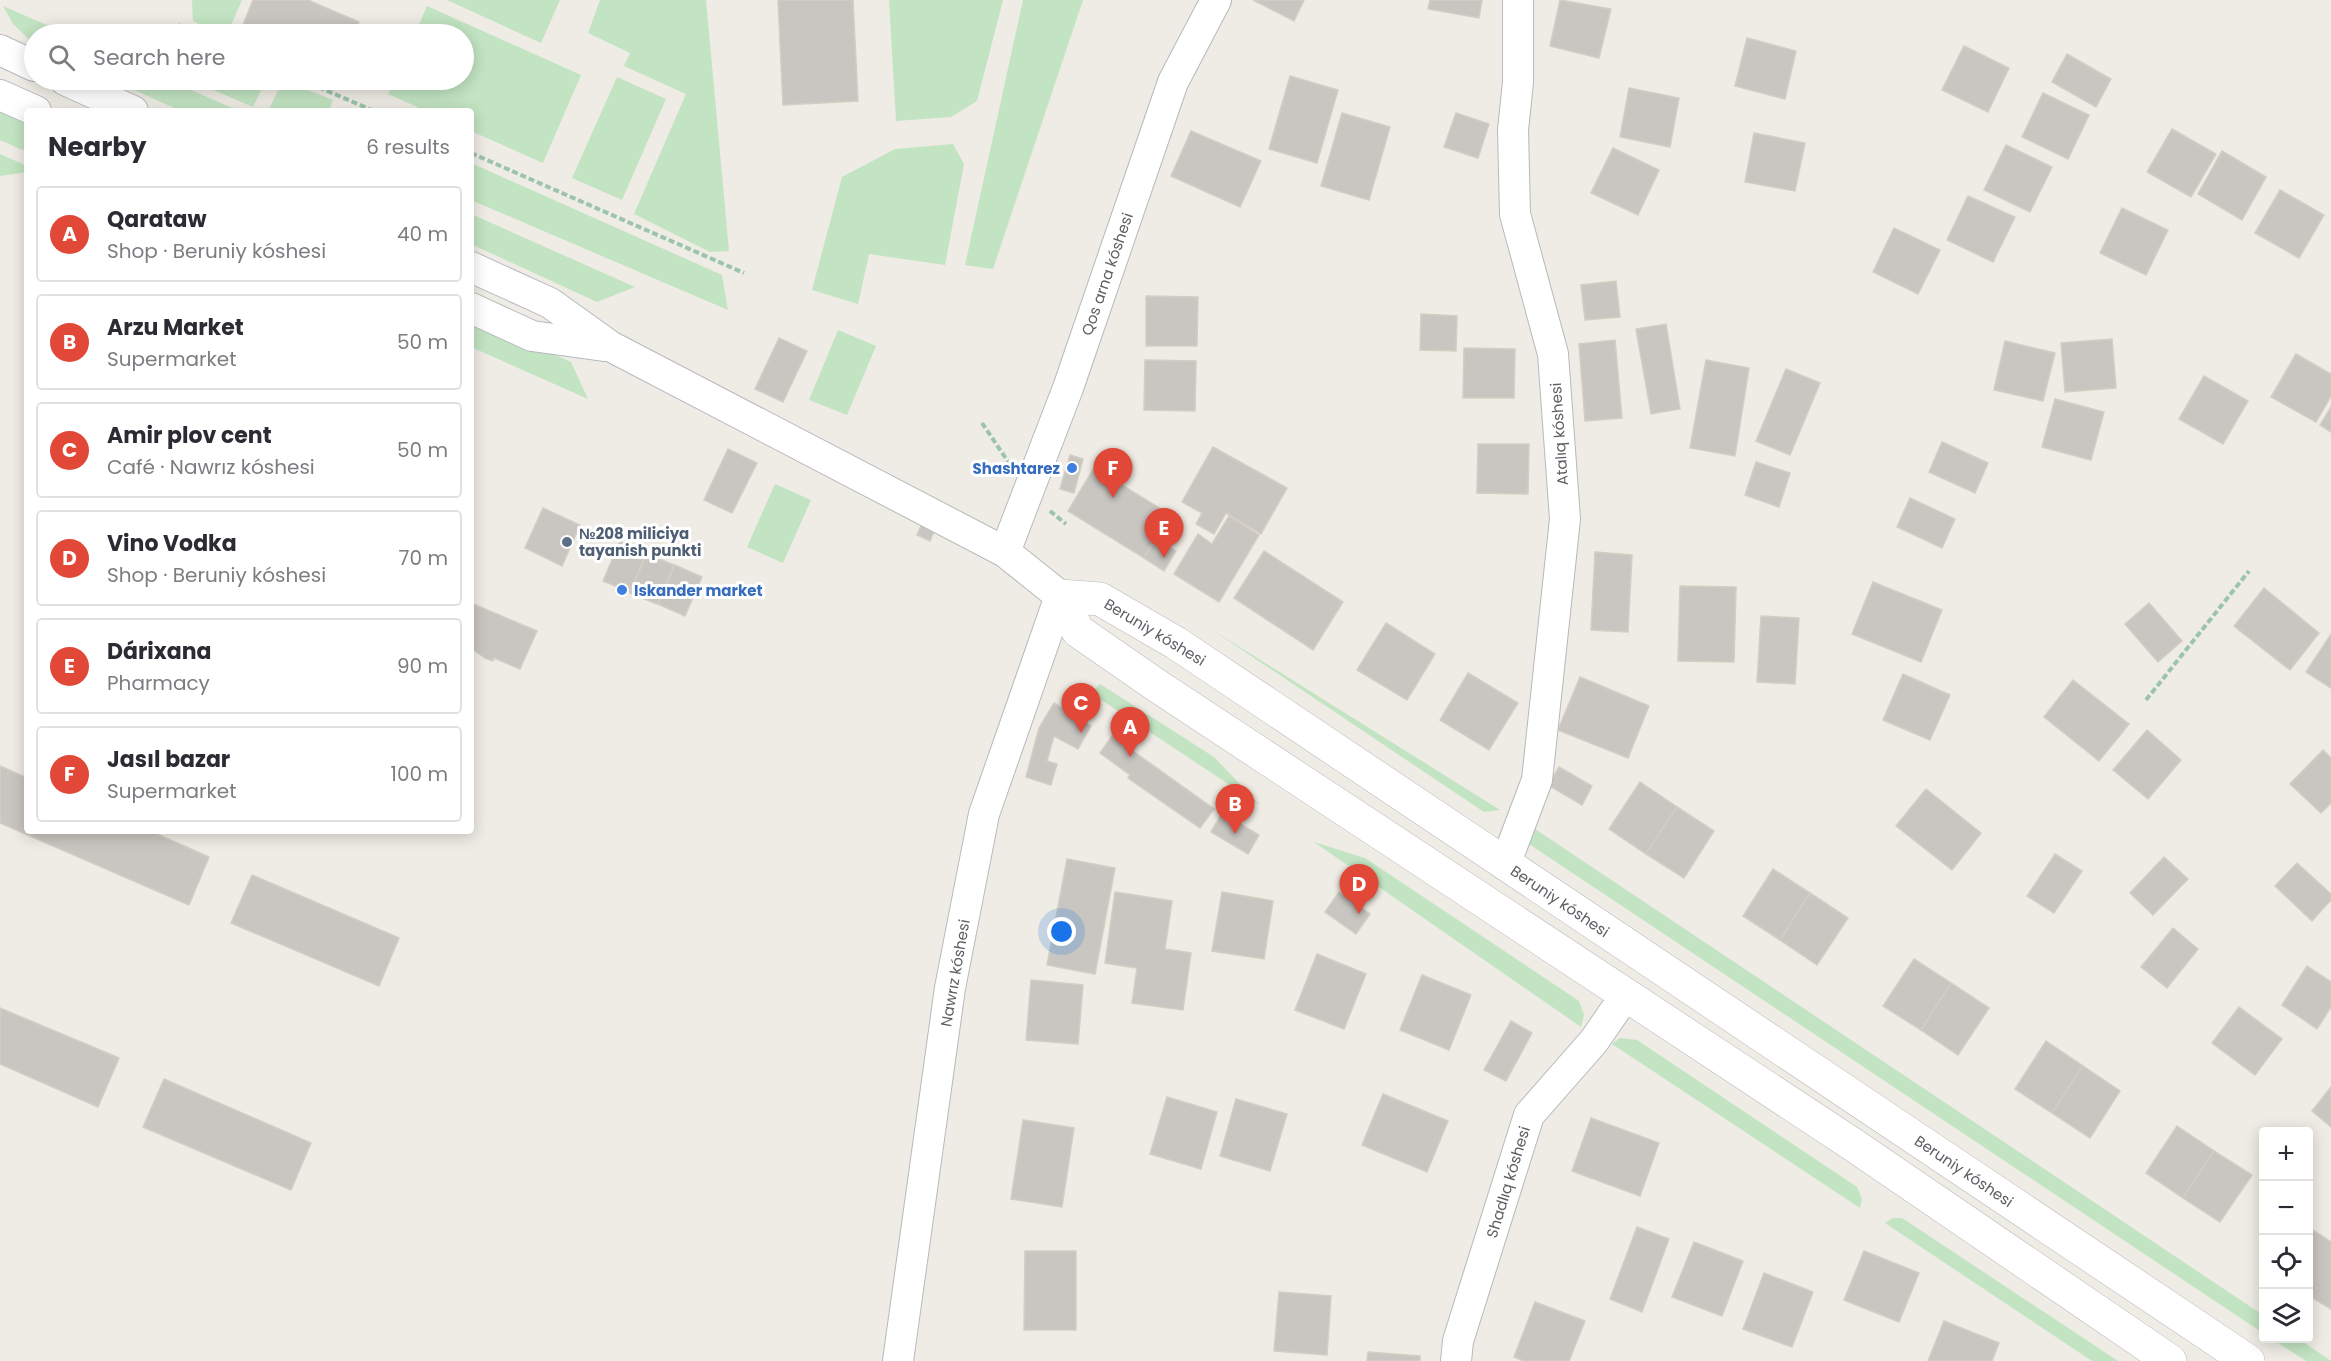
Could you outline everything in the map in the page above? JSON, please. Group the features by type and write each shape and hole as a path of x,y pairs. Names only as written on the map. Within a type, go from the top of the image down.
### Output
{"street":[{"name":"Qos arna kóshesi","path":"1005,552 1068,388 1173,82 1216,0"},
{"name":"Atalıq kóshesi","path":"1505,865 1537,780 1565,519 1552,354 1515,214 1513,130 1518,82 1518,1"},
{"path":"0,50 24,61"},
{"path":"87,90 126,108"},
{"path":"0,95 29,108"},
{"path":"474,268 550,303 610,346 1005,552 1060,596 1078,631 1625,996 1852,1144 2170,1361"},
{"path":"474,309 532,336 610,346"},
{"name":"Beruniy kóshesi","path":"1060,596 1100,599 1176,643 2248,1361"},
{"name":"Nawrız kóshesi","path":"898,1361 950,988 984,814 1060,596"},
{"name":"Shadlıq kóshesi","path":"1456,1361 1458,1341 1528,1115 1594,1041 1625,996"}],"path":[{"path":"325,90 367,108"},
{"path":"474,154 744,273"},
{"path":"2146,700 2249,572"}],"green space":[{"path":"192,0 242,0 231,24 199,24 193,21"},
{"path":"447,0 560,0 541,43"},
{"path":"600,0 706,0 729,251 710,252 634,214 686,94 624,66 630,53 588,33"},
{"path":"889,0 1003,0 977,101 951,117 896,121"},
{"path":"1023,0 1083,0 993,269 965,265"},
{"path":"3,6 44,24 24,24 24,34 13,24"},
{"path":"427,6 467,24 419,24"},
{"path":"474,27 581,75 543,163 474,132 474,108 419,108 388,94 390,90 474,90"},
{"path":"617,77 666,99 622,200 572,178"},
{"path":"134,90 191,90 232,108 174,108"},
{"path":"213,90 261,90 253,107"},
{"path":"278,90 308,90 333,100 330,108 269,108"},
{"path":"0,113 15,113 24,117 24,151 0,140"},
{"path":"953,144 964,164 945,265 869,254 858,304 812,290 842,177 895,149"},
{"path":"0,154 24,165 24,172 0,176"},
{"path":"474,164 722,275 728,310 474,201"},
{"path":"474,215 635,287 597,302 474,245"},
{"path":"474,318 571,362 588,399 474,348"},
{"path":"838,330 876,346 847,415 809,400"},
{"path":"775,484 811,500 783,563 747,547"},
{"path":"1211,629 1500,810 1484,812"},
{"path":"1100,684 1214,757 1260,805 1091,693"},
{"path":"1532,827 2259,1312 2259,1330 1529,844"},
{"path":"1314,842 1365,858 1579,1001 1584,1015 1581,1027"},
{"path":"1620,1038 1637,1040 1857,1187 1862,1199 1860,1208 1612,1044"},
{"path":"1893,1218 1902,1218 2118,1361 2092,1361 1885,1223"},
{"path":"2278,1343 2305,1343 2331,1361 2306,1361"}],"building":[{"path":"253,0 308,0 359,22 358,24 243,24"},
{"path":"778,0 853,0 858,101 783,105"},
{"path":"1253,0 1304,0 1294,21"},
{"path":"1430,0 1482,0 1479,18 1428,9"},
{"path":"1560,0 1611,9 1599,58 1550,46"},
{"path":"1747,38 1796,51 1785,99 1735,86"},
{"path":"1964,46 2009,68 1988,112 1942,90"},
{"path":"2067,54 2111,79 2096,107 2052,82"},
{"path":"1290,76 1338,90 1317,163 1269,149"},
{"path":"1629,88 1679,98 1670,147 1620,137"},
{"path":"2043,93 2089,115 2068,159 2022,137"},
{"path":"1342,113 1390,127 1369,200 1321,186"},
{"path":"1456,113 1489,124 1478,158 1444,147"},
{"path":"2172,129 2216,154 2191,197 2147,172"},
{"path":"1191,131 1261,161 1240,207 1171,176"},
{"path":"1754,133 1805,143 1795,191 1745,182"},
{"path":"2006,145 2052,167 2030,212 1984,190"},
{"path":"1613,148 1659,170 1638,215 1591,193"},
{"path":"2222,151 2266,177 2242,220 2198,194"},
{"path":"2280,190 2324,215 2299,258 2255,233"},
{"path":"1968,196 2015,217 1993,262 1947,240"},
{"path":"2122,208 2168,230 2146,275 2100,253"},
{"path":"1894,228 1940,250 1918,294 1873,272"},
{"path":"1616,281 1620,317 1585,320 1581,285"},
{"path":"1146,296 1198,297 1197,346 1146,346"},
{"path":"1421,314 1457,316 1456,351 1420,350"},
{"path":"1666,324 1680,409 1651,414 1636,329"},
{"path":"779,338 807,351 783,402 755,389"},
{"path":"2112,339 2116,388 2065,392 2061,343"},
{"path":"1615,340 1622,418 1585,421 1579,344"},
{"path":"2005,341 2055,353 2043,401 1994,390"},
{"path":"1464,348 1515,349 1514,398 1463,398"},
{"path":"2296,354 2331,374 2331,396 2316,422 2271,397"},
{"path":"1145,360 1196,361 1195,411 1144,410"},
{"path":"1706,360 1749,368 1735,456 1690,448"},
{"path":"1786,369 1820,383 1790,455 1756,441"},
{"path":"2204,376 2248,401 2223,444 2179,419"},
{"path":"2055,399 2104,412 2091,460 2042,447"},
{"path":"2331,407 2331,432 2320,425"},
{"path":"1942,442 1988,463 1975,493 1929,472"},
{"path":"1478,444 1529,444 1528,494 1477,493"},
{"path":"1213,447 1287,488 1261,534 1226,513 1214,534 1196,524 1202,513 1182,502"},
{"path":"728,449 757,463 732,513 704,500"},
{"path":"1070,455 1083,459 1074,493 1060,489"},
{"path":"1756,462 1790,473 1779,507 1745,495"},
{"path":"1094,468 1171,515 1144,558 1068,511"},
{"path":"1910,498 1955,519 1942,548 1897,527"},
{"path":"543,508 580,525 562,566 525,548"},
{"path":"1229,516 1259,535 1219,602 1174,574 1198,534 1212,544"},
{"path":"923,522 936,527 930,541 917,535"},
{"path":"1156,539 1176,551 1164,571 1144,558"},
{"path":"620,541 646,553 630,592 603,581"},
{"path":"1264,551 1343,602 1313,650 1234,598"},
{"path":"1595,552 1632,555 1628,632 1591,630"},
{"path":"647,554 674,565 657,604 630,593"},
{"path":"675,565 702,577 685,616 658,604"},
{"path":"1873,582 1942,610 1921,662 1852,634"},
{"path":"1680,586 1736,587 1734,662 1678,661"},
{"path":"2264,588 2319,633 2290,670 2234,626"},
{"path":"2149,603 2182,641 2158,662 2125,624"},
{"path":"474,604 537,631 520,669 494,658 493,661 474,650"},
{"path":"1761,616 1799,618 1795,684 1757,682"},
{"path":"1386,623 1435,654 1407,700 1357,670"},
{"path":"2331,634 2331,688 2306,672"},
{"path":"1468,673 1518,703 1489,750 1440,720"},
{"path":"1903,674 1950,695 1930,740 1883,720"},
{"path":"1580,677 1649,706 1628,758 1558,730"},
{"path":"2073,680 2129,724 2099,761 2044,717"},
{"path":"1054,703 1091,726 1078,749 1054,736 1047,761 1057,764 1051,785 1026,777 1039,728"},
{"path":"2147,730 2181,760 2148,799 2113,770"},
{"path":"1112,736 1214,809 1200,828 1128,778 1130,775 1100,753"},
{"path":"2323,750 2331,758 2331,803 2321,813 2290,784"},
{"path":"0,766 24,777 24,833 0,823"},
{"path":"1559,767 1592,786 1582,805 1548,785"},
{"path":"1640,782 1677,807 1646,854 1609,829"},
{"path":"1926,789 1981,833 1952,870 1896,826"},
{"path":"1677,807 1714,831 1684,878 1646,854"},
{"path":"1222,813 1259,835 1248,854 1211,832"},
{"path":"25,834 157,834 209,857 189,905"},
{"path":"2055,854 2082,871 2054,913 2027,896"},
{"path":"2164,857 2188,879 2153,915 2130,893"},
{"path":"1067,859 1115,868 1095,974 1047,965"},
{"path":"2297,863 2331,894 2331,900 2312,921 2275,886"},
{"path":"1773,869 1810,893 1780,940 1743,916"},
{"path":"252,875 399,938 379,986 231,923"},
{"path":"1115,892 1172,901 1165,949 1191,953 1183,1010 1132,1003 1137,968 1105,963"},
{"path":"1222,892 1273,901 1264,959 1212,951"},
{"path":"1339,892 1370,914 1356,934 1325,912"},
{"path":"1810,893 1848,918 1817,965 1780,940"},
{"path":"2173,928 2198,949 2167,988 2141,967"},
{"path":"1317,954 1366,974 1344,1029 1295,1010"},
{"path":"1914,959 1951,983 1921,1030 1883,1006"},
{"path":"2307,966 2331,982 2331,1007 2317,1029 2282,1005"},
{"path":"1422,975 1471,995 1449,1050 1400,1030"},
{"path":"1031,980 1083,985 1078,1044 1026,1040"},
{"path":"1951,983 1989,1008 1958,1055 1921,1030"},
{"path":"2239,1007 2282,1039 2255,1075 2212,1043"},
{"path":"0,1008 119,1058 98,1107 0,1064"},
{"path":"1511,1021 1532,1033 1506,1081 1484,1070"},
{"path":"2046,1041 2083,1066 2052,1113 2015,1089"},
{"path":"2083,1066 2120,1091 2090,1138 2052,1113"},
{"path":"164,1079 311,1143 291,1190 143,1127"},
{"path":"2331,1087 2331,1127 2312,1111"},
{"path":"1383,1094 1448,1121 1427,1172 1362,1145"},
{"path":"1167,1097 1217,1112 1201,1169 1150,1154"},
{"path":"1236,1099 1287,1114 1270,1171 1220,1156"},
{"path":"1591,1118 1659,1143 1640,1196 1572,1171"},
{"path":"1023,1120 1074,1128 1062,1207 1011,1199"},
{"path":"2177,1126 2214,1151 2183,1198 2146,1173"},
{"path":"2214,1151 2252,1175 2220,1222 2183,1198"},
{"path":"1637,1227 1669,1239 1642,1312 1610,1299"},
{"path":"2313,1230 2331,1242 2331,1309 2313,1298"},
{"path":"1694,1242 1743,1261 1722,1316 1672,1297"},
{"path":"1025,1251 1076,1251 1076,1330 1024,1330"},
{"path":"1864,1251 1919,1273 1899,1322 1844,1300"},
{"path":"1764,1273 1813,1292 1792,1347 1743,1329"},
{"path":"1279,1292 1331,1296 1327,1355 1274,1351"},
{"path":"1535,1302 1585,1321 1569,1361 1524,1361 1514,1357"},
{"path":"1944,1321 1999,1343 1992,1361 1928,1361"},
{"path":"1368,1352 1420,1356 1420,1361 1367,1361"}],"place":[{"name":"Shashtarez","path":"1072,468"},
{"name":"Jasıl bazar","path":"1113,498"},
{"name":"№208 miliciya tayanish punkti","path":"567,542"},
{"name":"Dárixana","path":"1164,558"},
{"name":"Iskander market","path":"622,590"},
{"name":"Amir plov cent","path":"1081,733"},
{"name":"Qarataw","path":"1130,757"},
{"name":"Arzu Market","path":"1235,834"},
{"name":"Vino Vodka","path":"1359,914"}]}
